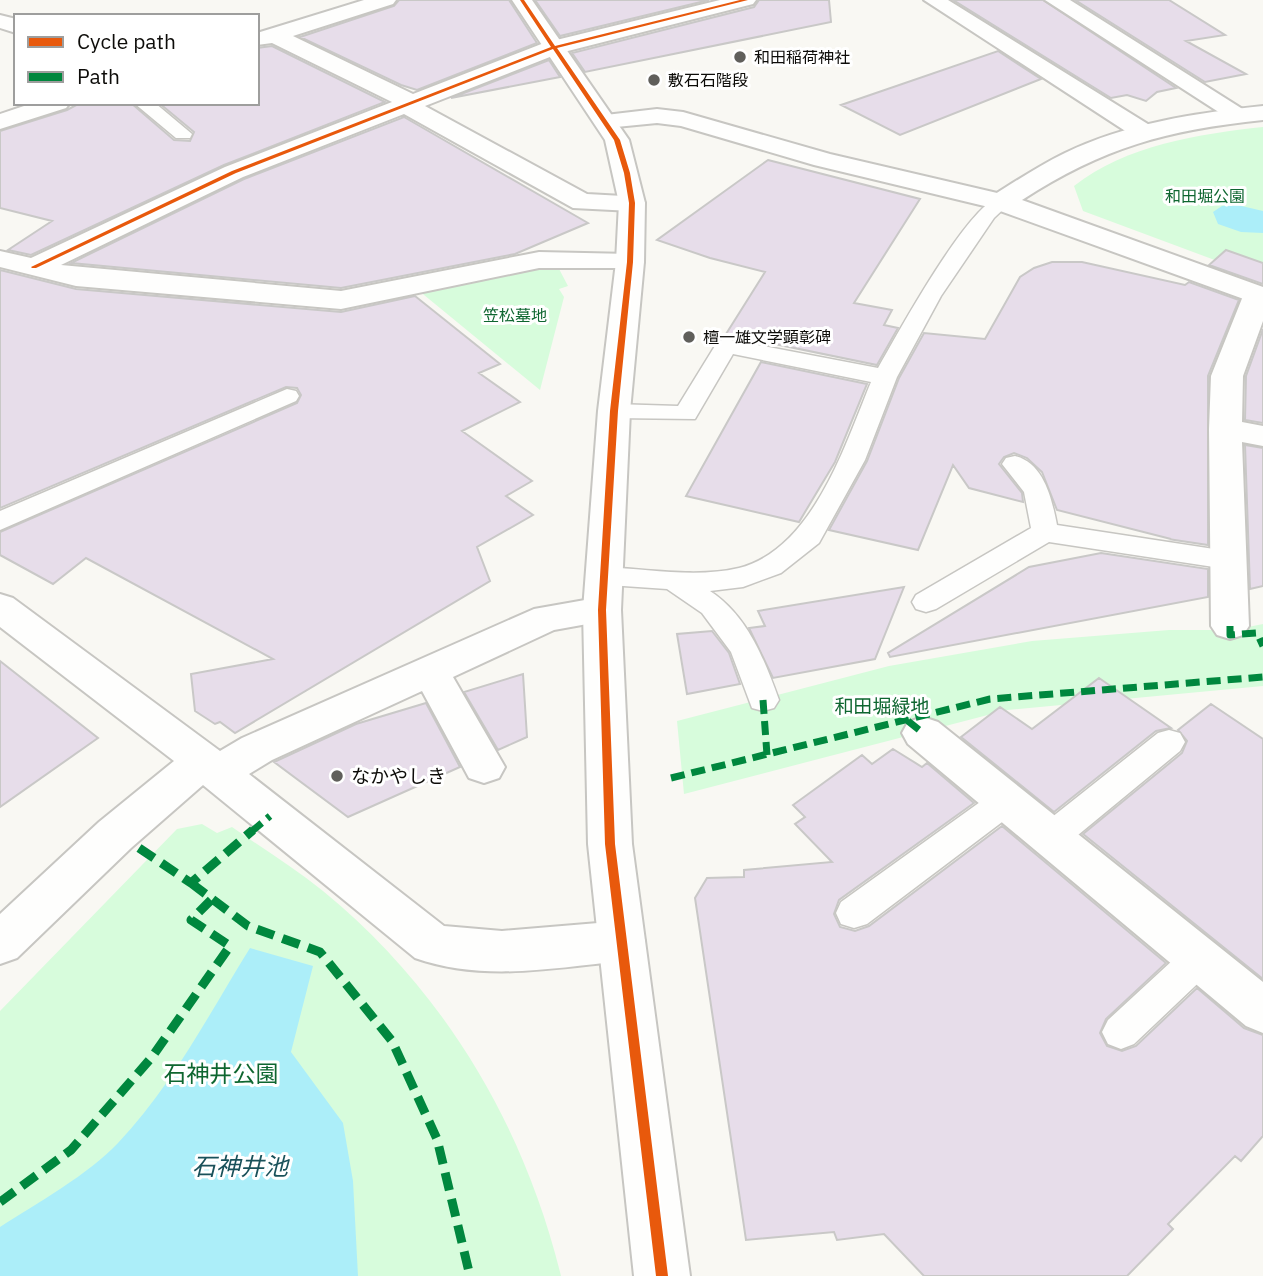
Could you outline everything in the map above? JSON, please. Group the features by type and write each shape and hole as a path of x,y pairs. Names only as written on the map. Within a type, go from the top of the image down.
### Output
{"street":[{"path":"265,38 386,0"},
{"path":"522,0 552,48 606,121 627,173 632,203 630,262 614,411 603,594 610,844 662,1276"},
{"path":"34,267 234,172 552,48 701,4 746,0"},
{"path":"934,0 1142,131"},
{"path":"1055,0 1252,114"},
{"path":"265,38 408,103 582,202 632,203"},
{"path":"0,122 52,105"},
{"path":"1001,202 1047,172 1084,153 1142,131 1252,114"},
{"path":"606,121 657,116 683,119 823,160 1001,202 1261,296 1227,376 1225,429 1230,626"},
{"path":"0,259 76,276 341,300 539,260 630,262"},
{"path":"1225,429 1263,436"},
{"path":"0,944 115,835 210,767 257,750 603,594"},
{"path":"0,607 210,767 432,944 454,950 486,953 622,941"},
{"path":"431,672 484,767"},
{"path":"923,733 1049,839 1263,1011"}],"lane":[{"path":"146,105 183,134"},
{"path":"603,594 675,581 743,577 771,566 809,537 852,460 885,377 930,296 987,214 1001,202"},
{"path":"614,411 686,414 726,346 885,377"},
{"path":"0,521 286,397"},
{"path":"1015,464 1037,490 1045,532"},
{"path":"926,601 1045,532 1227,560"},
{"path":"675,581 712,606 745,649 763,700"},
{"path":"1049,839 1169,742"},
{"path":"853,914 1006,801"},
{"path":"1121,1032 1199,959"}],"green space":[{"name":"和田堀公園","path":"1263,127 1263,278 1083,211 1074,186 1116,160 1189,138"},
{"name":"笠松墓地","path":"546,265 558,267 568,286 559,289 564,297 540,390 418,290"},
{"name":"和田堀緑地","path":"1263,624 1263,686 1007,710 684,794 677,721 889,666 1032,641 1169,630 1233,630"},
{"name":"石神井公園","path":"202,824 217,833 232,827 323,891 366,930 406,972 442,1017 474,1064 525,1166 545,1220 561,1276 0,1276 0,1011 177,829"}],"water":[{"path":"1233,204 1263,211 1263,233 1241,232 1218,224 1213,212 1222,206"},
{"name":"石神井池","path":"250,948 313,966 291,1052 343,1123 353,1181 358,1276 0,1276 0,1227 77,1177 118,1143 173,1074"}],"building":[{"path":"399,0 509,0 537,43 417,90 300,37 394,6"},
{"path":"535,0 709,0 560,36"},
{"path":"759,0 829,0 831,22 585,72 572,53 754,7"},
{"path":"953,0 1043,0 1176,88 1157,92 1146,101 1127,95 1111,98"},
{"path":"1075,0 1169,0 1225,35 1186,41 1246,74 1205,82"},
{"path":"272,46 385,102 224,165 31,255 8,250 52,221 0,208 0,131 76,105 133,105 174,140 190,141 194,132 161,105 259,105 259,48"},
{"path":"998,51 1041,79 900,135 841,105"},
{"path":"549,60 560,77 451,98"},
{"path":"404,117 588,223 515,254 341,288 71,263 244,179"},
{"path":"768,160 920,199 854,303 892,310 884,325 898,328 877,365 726,334 765,272 710,258 657,240"},
{"path":"1226,250 1263,263 1263,284 1209,265"},
{"path":"1052,262 1082,262 1185,285 1189,282 1239,300 1208,376 1208,545 1168,539 1171,539 1057,510 1042,472 1027,458 1014,453 1004,457 999,464 1022,493 1023,502 969,488 953,465 918,550 829,530 867,461 899,378 924,333 985,339 1020,277 1034,268"},
{"path":"0,270 76,289 341,312 415,296 500,364 479,373 520,402 462,431 532,481 506,496 533,515 477,547 490,581 235,733 220,722 215,724 195,711 191,674 273,659 86,558 53,584 0,555 0,532 297,403 301,395 297,388 286,387 0,508"},
{"path":"1263,329 1263,423 1245,420 1246,376"},
{"path":"761,362 867,384 835,462 799,522 686,496"},
{"path":"1245,445 1263,448 1263,586 1250,589"},
{"path":"1101,553 1208,569 1208,597 890,657 888,653 1029,567"},
{"path":"904,587 875,659 773,678 749,628 765,626 758,611"},
{"path":"712,631 729,653 740,684 687,694 677,634"},
{"path":"0,661 98,738 0,807"},
{"path":"523,674 527,737 498,750 464,692"},
{"path":"1099,678 1171,728 1156,731 1054,812 961,737 1000,707 1032,729"},
{"path":"426,703 460,767 348,817 274,762 356,724"},
{"path":"1211,704 1263,739 1263,979 1083,834 1182,753 1187,741 1178,730"},
{"path":"893,749 922,767 927,763 974,803 839,900 834,914 840,927 855,931 869,926 1002,826 1166,963 1106,1019 1100,1033 1107,1046 1122,1051 1136,1046 1197,988 1244,1028 1263,1035 1263,1136 1241,1161 1235,1156 1168,1224 1173,1229 1127,1276 924,1276 884,1234 837,1240 834,1232 746,1240 695,898 707,878 744,877 744,870 832,862 795,824 805,817 793,805 862,755 872,764"}],"marked path":[{"path":"1230,626 1230,635 1257,633 1263,646"},
{"path":"671,778 990,699 1263,677"},
{"path":"763,700 767,755"},
{"path":"908,721 923,733"},
{"path":"139,848 191,883 270,816"},
{"path":"191,883 248,926 320,952 392,1041 437,1139 470,1276"},
{"path":"0,1202 71,1150 152,1057 230,946 191,920 211,900"}],"cycle path":[{"path":"522,0 617,140 632,203 630,262 614,411 602,610 610,844 662,1276"},
{"path":"34,267 234,172 552,48 746,0"}],"place":[{"name":"和田稲荷神社","path":"740,57"},
{"name":"敷石石階段","path":"654,80"},
{"name":"檀一雄文学顕彰碑","path":"689,337"},
{"name":"なかやしき","path":"337,776"}]}
